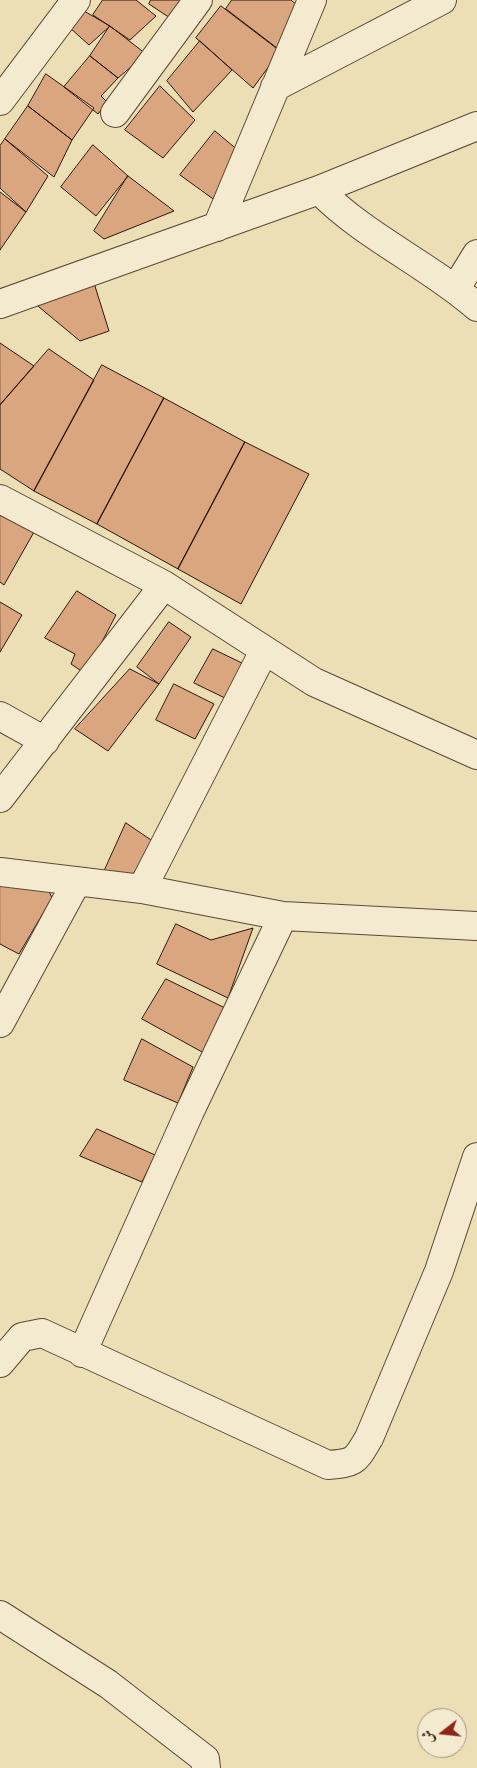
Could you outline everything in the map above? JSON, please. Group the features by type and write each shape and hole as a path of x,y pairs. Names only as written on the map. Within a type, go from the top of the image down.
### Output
{"street":[{"path":"0,101 76,0"},
{"path":"115,114 198,0"},
{"path":"217,227 312,0"},
{"path":"275,87 442,0"},
{"path":"0,304 319,190 477,126"},
{"path":"319,190 338,209 456,288 477,307"},
{"path":"456,288 477,254"},
{"path":"0,499 164,585 314,682 477,755"},
{"path":"0,798 164,585"},
{"path":"142,889 264,651"},
{"path":"0,716 45,741"},
{"path":"0,872 142,889 283,916 477,926"},
{"path":"0,1023 77,881"},
{"path":"82,1353 190,1111 283,916"},
{"path":"0,1363 22,1337 42,1333 328,1465 344,1464 356,1460 369,1438 439,1271 477,1157"},
{"path":"0,1615 130,1700 205,1759 206,1768"}],"building":[{"path":"103,0 136,0 156,16 130,40 93,15"},
{"path":"151,0 186,0 173,20 149,4"},
{"path":"232,0 291,0 298,6 277,48 226,9"},
{"path":"221,6 280,51 253,88 196,38"},
{"path":"84,11 110,26 89,45 69,27"},
{"path":"110,26 146,54 118,78 90,56"},
{"path":"200,41 232,70 193,112 167,81"},
{"path":"90,56 118,78 101,96 107,102 98,114 64,87"},
{"path":"46,74 94,108 72,140 28,106"},
{"path":"160,86 195,120 163,158 125,130"},
{"path":"28,106 72,140 54,177 5,139"},
{"path":"215,131 240,152 216,201 180,175"},
{"path":"5,139 48,176 26,212 0,188 0,146"},
{"path":"93,145 128,176 96,216 61,187"},
{"path":"128,176 174,211 104,239 94,231"},
{"path":"0,192 26,212 0,250"},
{"path":"94,283 109,331 80,341 33,302"},
{"path":"0,343 34,366 0,405"},
{"path":"49,349 94,380 34,491 0,469 0,405"},
{"path":"102,365 164,398 97,524 34,491"},
{"path":"164,398 245,442 178,569 97,524"},
{"path":"245,442 309,474 241,604 178,569"},
{"path":"0,513 34,532 4,585 0,582"},
{"path":"77,591 116,615 92,661 83,672 71,664 75,654 45,638"},
{"path":"0,602 22,615 0,652"},
{"path":"169,622 191,637 159,684 137,667"},
{"path":"213,649 246,665 229,700 194,683"},
{"path":"130,669 159,684 108,751 75,729"},
{"path":"174,684 214,704 195,739 156,720"},
{"path":"126,823 154,842 128,882 103,874"},
{"path":"0,885 48,889 52,898 19,954 0,944"},
{"path":"176,924 211,940 253,928 228,998 157,964"},
{"path":"166,979 225,1008 204,1053 142,1019"},
{"path":"142,1039 193,1067 178,1103 124,1080"},
{"path":"97,1129 155,1155 142,1182 80,1156"}]}
